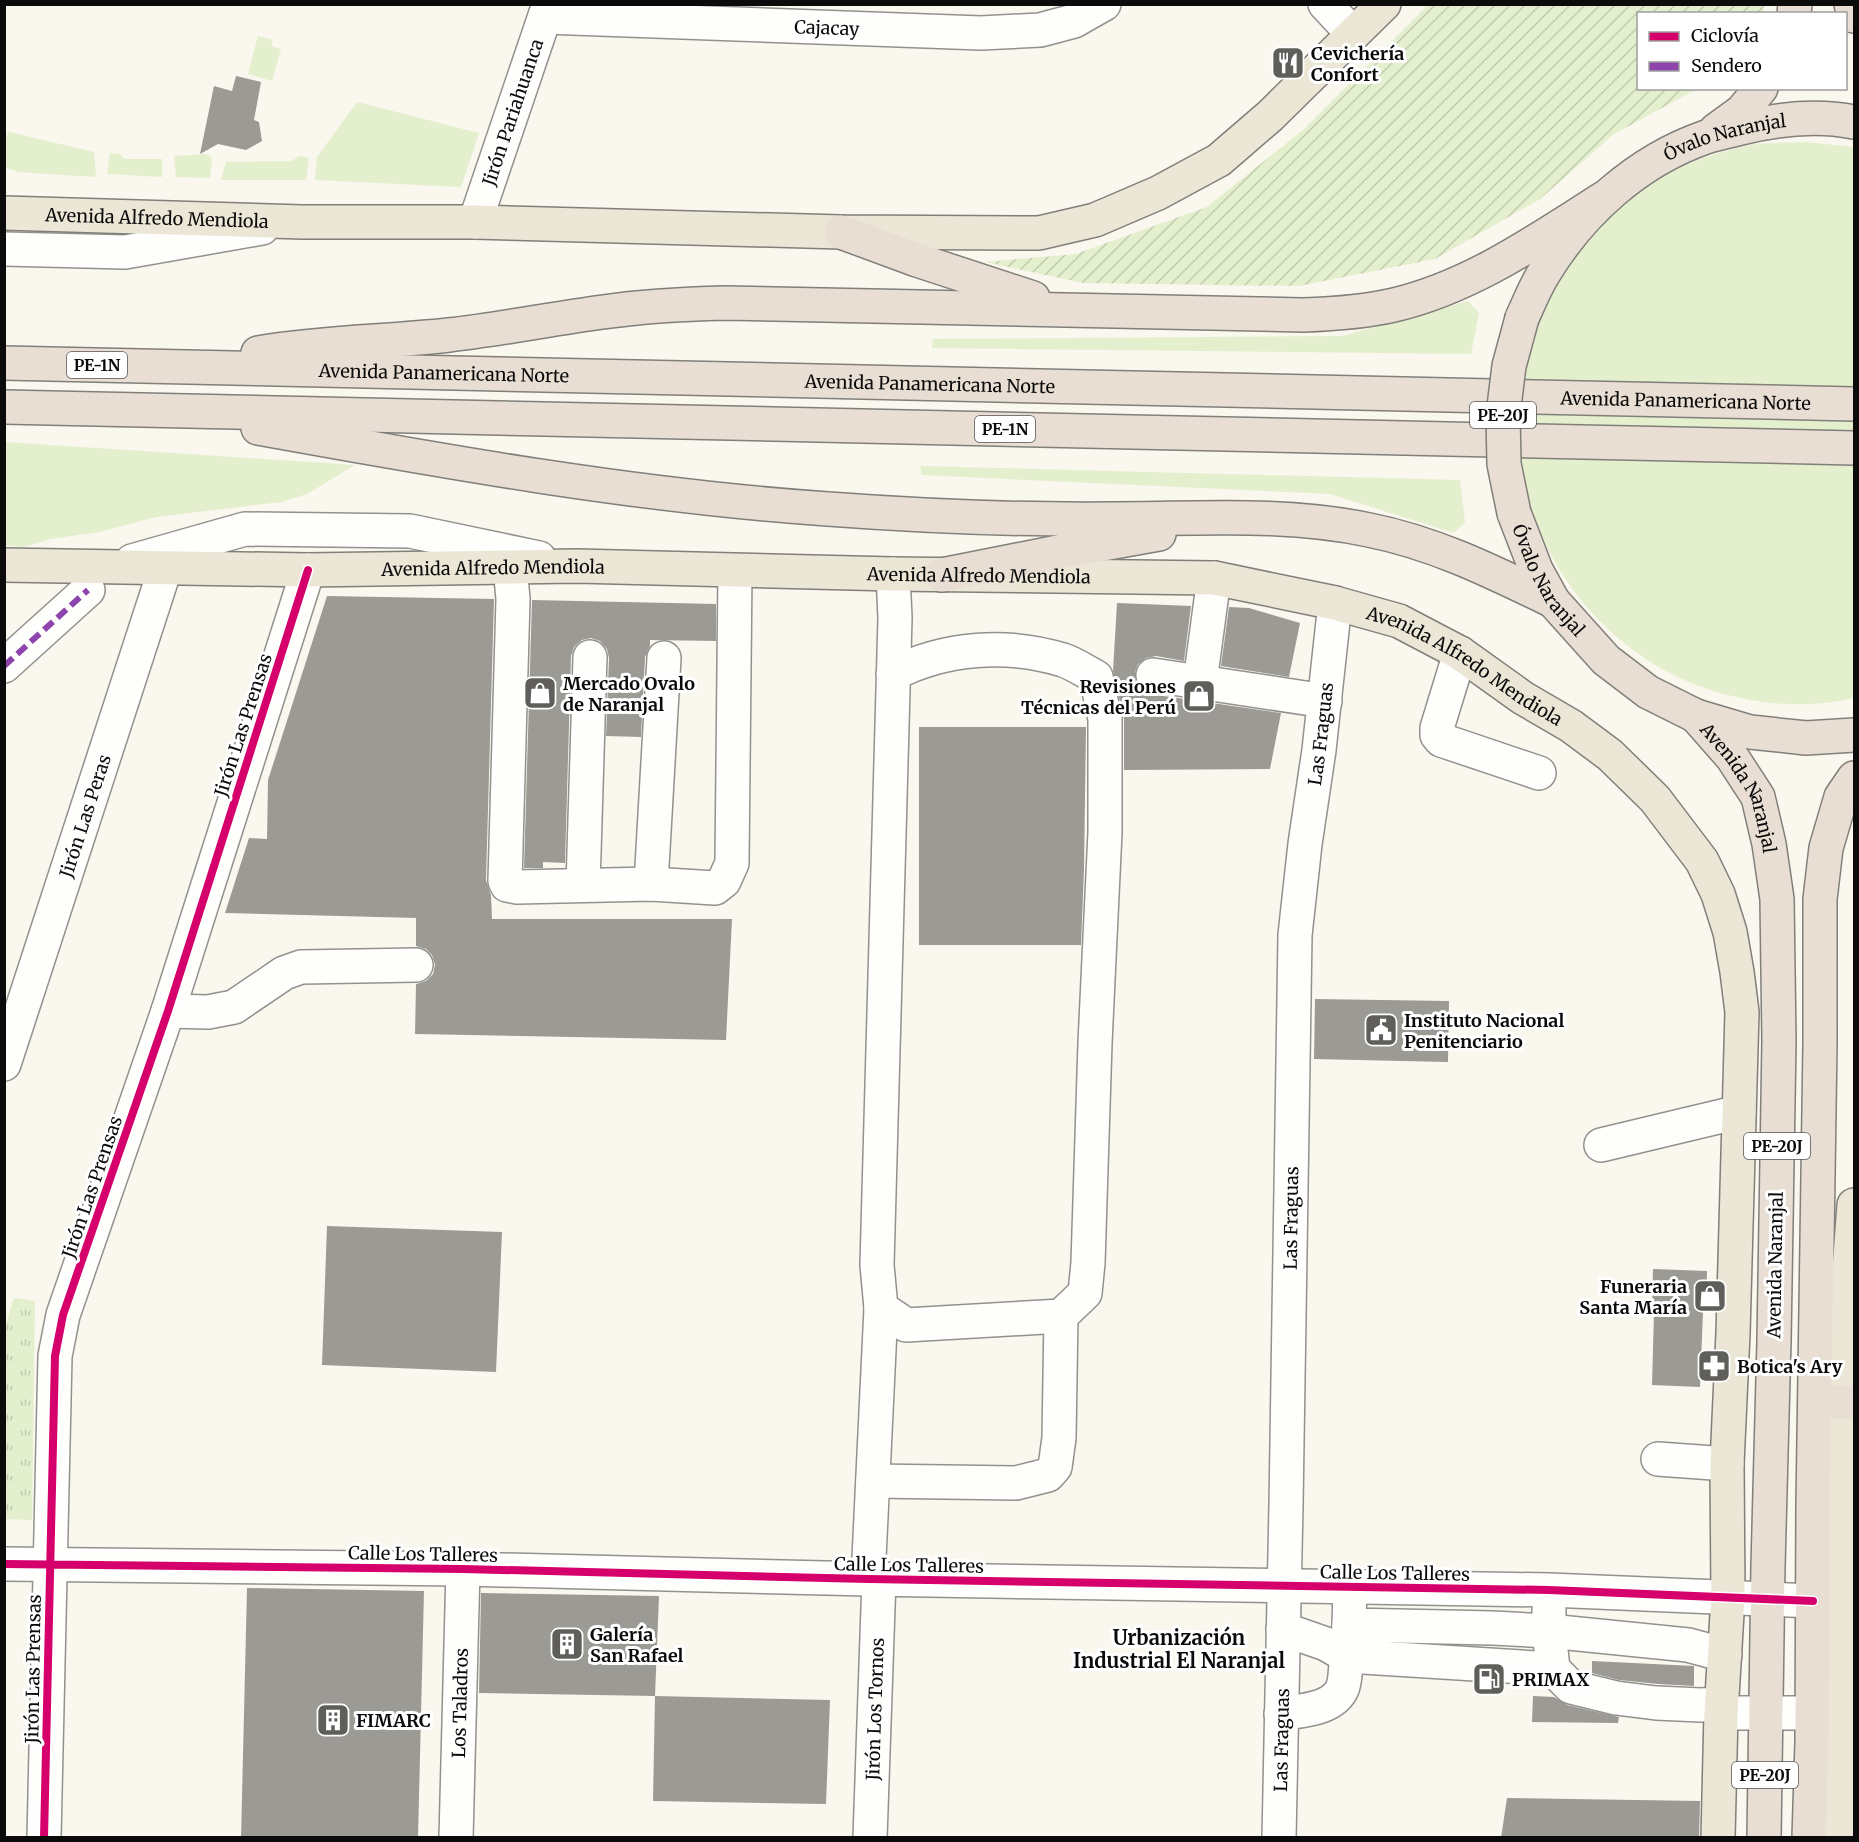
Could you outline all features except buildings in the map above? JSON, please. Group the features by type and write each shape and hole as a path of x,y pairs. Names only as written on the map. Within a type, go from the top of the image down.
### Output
{"highway":[{"path":"1851,4 1854,16"},
{"name":"PE-20J","path":"1706,136 1742,111 1759,90"},
{"name":"Óvalo Naranjal","path":"1854,122 1838,119 1771,120 1706,136 1670,152 1635,173 1604,198 1571,234 1543,274 1522,318 1509,366 1503,415 1504,464 1514,513 1536,570 1554,601 1606,660 1648,692 1696,716 1750,732 1806,738 1854,735"},
{"path":"189,368 230,358 303,347 450,335 660,305 726,303 1303,315 1360,311 1394,305 1447,288 1527,248 1604,198"},
{"path":"840,232 1066,309"},
{"name":"Avenida Panamericana Norte","path":"4,363 1854,404"},
{"name":"PE-1N","path":"4,407 1854,448"},
{"path":"156,410 491,468 696,498 962,517 1315,521 1370,530 1448,552 1554,601"},
{"path":"942,574 1237,519"},
{"name":"Avenida Naranjal","path":"1696,716 1732,757 1758,797 1769,844 1776,898 1779,1041 1764,1838"},
{"name":"PE-20J","path":"1809,1838 1835,1715 1813,1601 1831,1402 1820,1044 1820,899 1826,848 1841,797 1854,778"}],"main road":[{"name":"Avenida Alfredo Mendiola","path":"4,213 302,222 475,222 840,232 1039,233 1095,220 1158,193 1219,159 1270,116 1383,4"},
{"name":"Avenida Alfredo Mendiola","path":"4,565 98,578 165,569 308,570 510,566 1214,578 1335,603 1399,621 1460,653 1523,698 1571,726 1611,755 1655,799 1702,861 1718,894 1730,932 1737,972 1742,1012 1739,1112"},
{"path":"1718,1838 1728,1597 1727,1464 1739,1112"},
{"path":"1839,1838 1831,1402 1846,1309 1854,1205"}],"street":[{"name":"Cajacay","path":"547,11 981,33 1040,30 1074,21 1104,4"},
{"path":"1325,4 1353,33"},
{"name":"Jirón Pariahuanca","path":"475,222 547,11"},
{"path":"4,249 125,252 302,222"},
{"path":"4,666 98,578 245,529 410,531 577,566"},
{"path":"510,566 513,599 505,881 507,885 517,887 651,884 715,888 724,881 732,863 735,571"},
{"name":"Jirón Las Peras","path":"4,1064 165,569"},
{"name":"Jirón Las Prensas","path":"44,1838 55,1356 59,1334 63,1315 168,1011 308,570"},
{"name":"Jirón Los Tornos","path":"870,1838 874,1579 873,1481 881,1308 877,1264 895,618 892,574"},
{"path":"1200,682 1214,578"},
{"name":"Las Fraguas","path":"1279,1838 1295,935 1335,603"},
{"path":"881,1308 906,1325 1061,1316 1085,1293 1105,832 1105,719 1096,677 1065,661 1019,650 953,653 914,663 893,674"},
{"path":"1460,653 1437,735 1441,740 1539,773"},
{"path":"583,885 590,657"},
{"path":"651,884 664,658"},
{"path":"1153,675 1324,701"},
{"path":"168,1011 208,1011 234,1007 284,973 302,967 416,965"},
{"path":"1601,1145 1739,1112"},
{"path":"873,1481 1016,1483 1048,1475 1055,1467 1059,1438 1061,1316"},
{"path":"1658,1459 1727,1464"},
{"name":"Calle Los Talleres","path":"4,1564 463,1569 874,1579 1549,1590 1813,1601"},
{"name":"Los Taladros","path":"456,1838 463,1569"},
{"path":"1281,1714 1318,1707 1335,1699 1343,1688 1350,1588"},
{"path":"1549,1590 1553,1669"},
{"path":"1283,1629 1326,1644 1493,1628 1550,1631 1688,1646 1725,1655"},
{"path":"1348,1641 1553,1669 1571,1688 1616,1698 1767,1713 1835,1715"}],"green space":[{"path":"1428,5 1764,5 1763,12 1637,12 1637,90 1695,90 1614,134 1540,199 1435,259 1299,286 1083,283 985,262 1076,254 1207,207 1303,130"},
{"path":"258,36 273,40 271,46 281,49 272,81 248,74"},
{"path":"357,102 479,133 461,187 315,180 317,157"},
{"path":"9,132 94,152 96,177 18,172 5,167 5,138"},
{"path":"1806,142 1854,147 1854,698 1819,704 1784,704 1748,700 1697,685 1650,661 1608,629 1595,616 1555,563 1530,504 1519,442 1522,380 1539,319 1568,264 1610,215 1664,176 1698,160 1758,144"},
{"path":"110,153 120,154 124,159 162,159 162,177 107,174"},
{"path":"206,154 212,158 210,178 176,177 174,156"},
{"path":"300,156 309,158 306,180 221,180 226,162 291,161"},
{"path":"1468,301 1479,313 1471,354 932,348 933,339 1342,336"},
{"path":"5,442 355,465 307,494 281,502 156,517 99,532 51,539 23,547 5,545"},
{"path":"920,466 1460,480 1465,522 1454,533 1330,494 922,475"},
{"path":"14,1298 35,1301 32,1520 5,1519 4,1330"}],"marked path":[{"path":"4,666 88,590"}],"cycle path":[{"path":"44,1838 55,1356 63,1315 168,1011 308,570"},
{"path":"4,1564 463,1569 868,1579 1549,1590 1813,1601"}],"place":[{"name":"Cevichería Confort","path":"1288,63"},
{"name":"Mercado Ovalo de Naranjal","path":"540,693"},
{"name":"Revisiones Técnicas del Perú","path":"1199,696"},
{"name":"Instituto Nacional Penitenciario","path":"1381,1030"},
{"name":"Funeraria Santa María","path":"1710,1296"},
{"name":"Botica's Ary","path":"1714,1366"},
{"name":"Galería San Rafael","path":"567,1644"},
{"name":"PRIMAX","path":"1489,1679"},
{"name":"FIMARC","path":"333,1720"}],"district":[{"name":"Urbanización Industrial El Naranjal","path":"1179,1648"}]}
